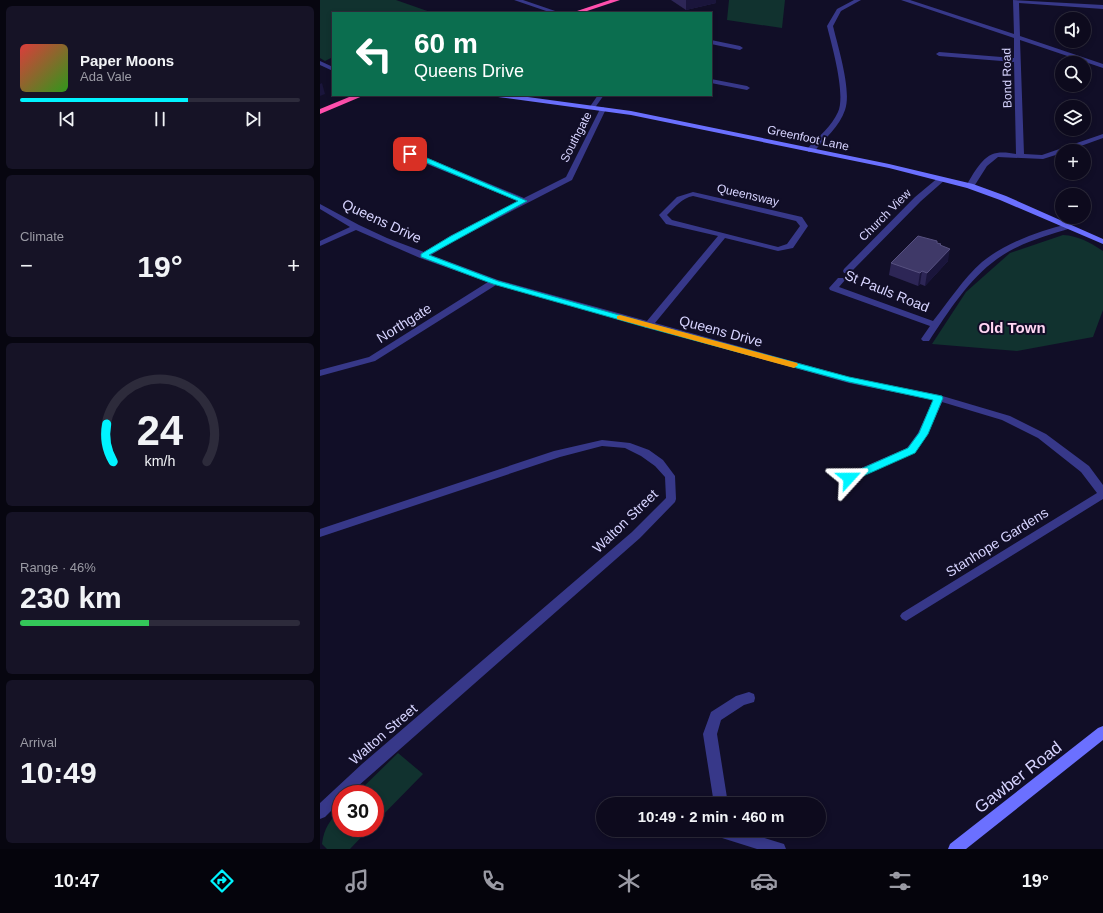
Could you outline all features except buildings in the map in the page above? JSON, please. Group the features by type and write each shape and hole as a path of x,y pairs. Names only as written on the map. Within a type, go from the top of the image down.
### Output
{"highway":[{"path":"577,12 617,0"},
{"path":"320,112 359,96"}],"street":[{"path":"517,0 555,12"},
{"path":"811,150 836,121 843,110 842,78 830,26 839,10 858,0"},
{"path":"904,0 1103,66"},
{"path":"1016,0 1103,7"},
{"name":"Bond Road","path":"1016,0 1020,156"},
{"path":"712,42 740,48"},
{"path":"939,54 1018,60"},
{"path":"320,63 332,69"},
{"path":"712,81 748,88"},
{"name":"Greenfoot Lane","path":"505,96 631,113 942,179 970,186 1003,198 1103,242"},
{"path":"592,108 600,96"},
{"name":"Southgate","path":"424,256 453,238 568,178 604,110"},
{"path":"970,186 987,160 991,157 997,155 1043,157 1103,136"},
{"path":"410,154 524,201"},
{"name":"Church View","path":"847,271 918,199 942,179"},
{"name":"Queensway","path":"693,194 799,219 804,226 790,246 778,249 724,235 669,222 663,215 679,198 685,195 693,194"},
{"name":"Queens Drive","path":"320,206 356,226 424,256 495,282 648,326 849,380 968,405 1006,418 1042,436 1085,469 1103,493"},
{"path":"320,244 356,226"},
{"name":"St Pauls Road","path":"926,339 960,290 989,261 1005,250 1068,226"},
{"path":"648,326 724,235"},
{"name":"St Pauls Road","path":"842,280 834,288 935,325"},
{"name":"Northgate","path":"320,373 372,359 495,282"},
{"path":"849,478 912,450 923,434 939,398"},
{"name":"Walton Street","path":"320,533 558,454 602,443 626,445 645,453 659,463 670,476 671,499 636,535 367,768 320,812"},
{"name":"Stanhope Gardens","path":"906,616 1103,493"},
{"path":"720,797 710,734 716,716 741,700 749,698"},
{"name":"Gawber Road","path":"955,849 1103,732"},
{"path":"740,837 779,849"}],"green space":[{"path":"320,0 396,0 430,12 332,12 332,58 325,61 320,58"},
{"path":"729,0 785,0 782,28 727,20"},
{"path":"1063,235 1084,240 1103,251 1103,310 1093,337 1017,351 932,344 966,292 1010,253"},
{"path":"398,753 423,774 384,814 384,785 365,785"},
{"path":"332,820 332,837 361,837 350,849 327,849 322,844 324,833"}],"slow traffic":[{"path":"620,318 794,365"}],"district":[{"name":"Old Town","path":"1012,328"}],"route":[{"path":"410,154 524,201 453,238 424,256 495,282 648,326 849,380 939,398 923,434 912,450 849,478"}]}
